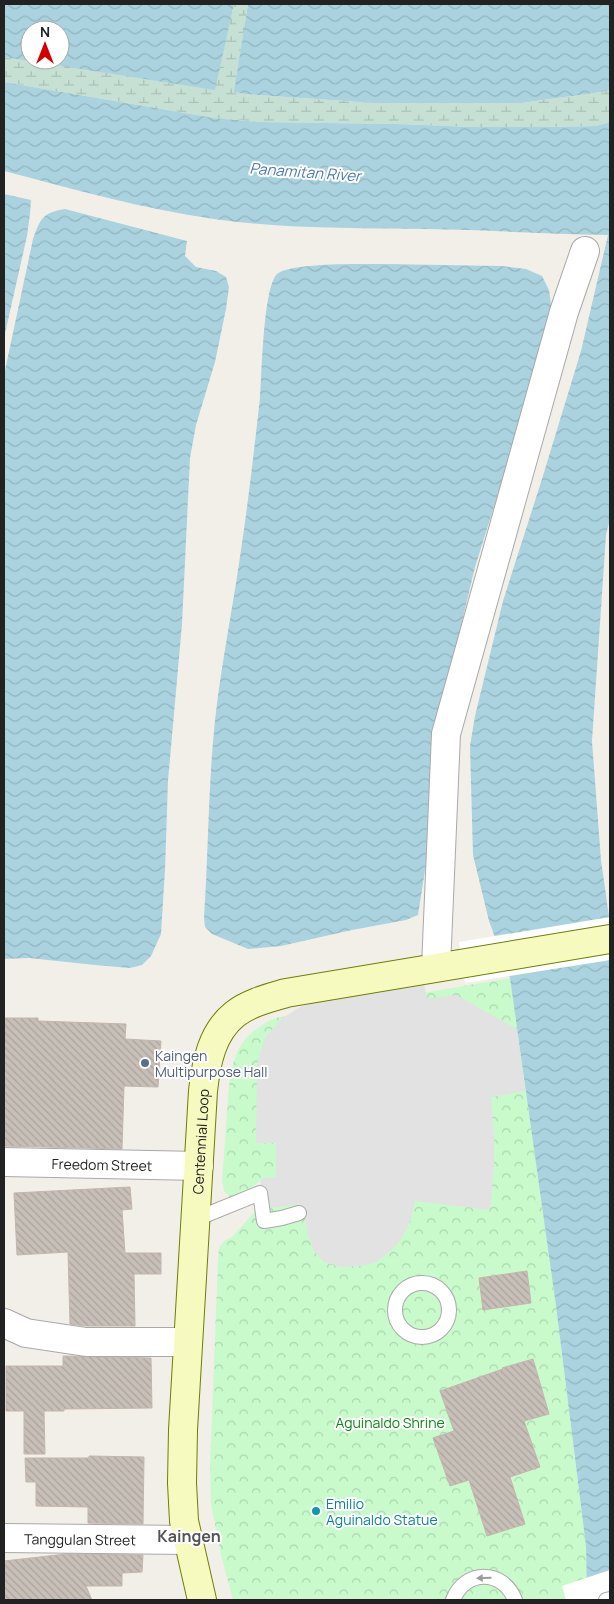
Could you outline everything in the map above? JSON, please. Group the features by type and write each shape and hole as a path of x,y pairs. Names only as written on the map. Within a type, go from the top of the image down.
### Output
{"main road":[{"name":"Centennial Loop","path":"202,1600 184,1521 182,1483 188,1342 205,1071 217,1034 234,1014 249,1006 286,993 610,939"}],"street":[{"path":"449,965 446,734 564,312 585,251"},
{"name":"Freedom Street","path":"4,1162 199,1166"},
{"path":"4,1324 26,1333 86,1342 188,1342"},
{"name":"Tanggulan Street","path":"4,1538 188,1540"}],"lane":[{"path":"196,1219 260,1192 264,1220 282,1218 299,1213"},
{"path":"453,1600 457,1591 464,1583 482,1577 494,1578 504,1583 512,1592 515,1600"},
{"path":"606,1600 610,1599"}],"green space":[{"path":"234,4 248,4 235,92 374,103 521,103 608,91 610,89 610,122 596,126 473,127 259,122 214,118 4,82 4,57 20,59 20,70 70,70 70,67 214,89"},
{"name":"Aguinaldo Shrine","path":"510,978 556,1306 586,1546 587,1600 233,1600 222,1559 211,1504 210,1465 218,1260 219,1248 224,1241 232,1237 259,1207 261,1180 235,1202 224,1191 222,1180 229,1083 235,1057 249,1035 276,1018"}],"shaded area":[{"path":"424,984 427,999 456,995 517,1029 525,1091 491,1097 494,1168 490,1210 415,1201 410,1222 402,1237 394,1248 377,1262 360,1266 341,1267 324,1262 314,1251 307,1232 305,1215 301,1207 294,1205 270,1208 259,1207 261,1179 276,1177 276,1143 256,1143 257,1064 265,1038 281,1019 300,1007 325,1000"}],"water":[{"path":"4,4 234,4 215,90 70,67 70,20 20,20 20,60 4,57"},
{"path":"248,4 610,4 610,89 608,91 521,103 374,103 234,92"},
{"name":"Panamitan River","path":"4,82 214,118 259,122 545,127 596,126 610,122 610,519 606,535 592,741 601,860 610,924 610,1600 587,1600 586,1546 556,1306 510,978 489,921 473,855 470,746 475,716 503,601 581,351 608,235 267,225 187,215 82,191 4,171"},
{"path":"4,194 31,200 27,236 4,338"},
{"path":"65,209 187,241 185,256 196,267 216,271 226,277 229,287 215,362 196,425 190,458 182,624 168,781 161,934 151,956 142,965 130,968 29,958 4,959 4,375 33,239 43,218 51,212"},
{"path":"329,264 502,266 526,269 542,276 549,290 552,311 541,358 475,567 452,664 429,845 418,915 406,920 281,946 248,949 212,934 205,927 204,918 215,719 248,497 260,398 264,332 269,296 272,282 277,274 285,270"}],"pier":[{"path":"610,917 610,960 465,983 459,942"},
{"path":"610,1570 610,1600 566,1600 562,1586"}],"building":[{"path":"4,1018 38,1018 38,1021 126,1024 125,1039 161,1041 158,1087 124,1086 122,1149 4,1146"},
{"path":"130,1187 132,1209 122,1210 125,1253 161,1253 161,1274 134,1274 135,1326 70,1324 68,1252 17,1255 14,1193"},
{"path":"527,1271 531,1303 483,1310 479,1278"},
{"path":"63,1356 151,1358 152,1408 44,1411 45,1454 24,1454 24,1411 6,1411 6,1366 63,1366"},
{"path":"533,1359 549,1414 524,1421 540,1467 510,1477 525,1524 487,1536 469,1480 450,1486 433,1438 454,1431 440,1391 502,1368"},
{"path":"89,1456 144,1457 143,1524 88,1523 88,1507 36,1506 36,1482 26,1482 25,1458 89,1458"},
{"path":"66,1554 143,1555 142,1572 122,1573 122,1586 86,1586 92,1600 4,1600 4,1561"}],"place":[{"name":"Kaingen Multipurpose Hall","path":"145,1063"},
{"name":"Emilio Aguinaldo Statue","path":"316,1511"}],"district":[{"name":"Kaingen","path":"189,1536"}]}
